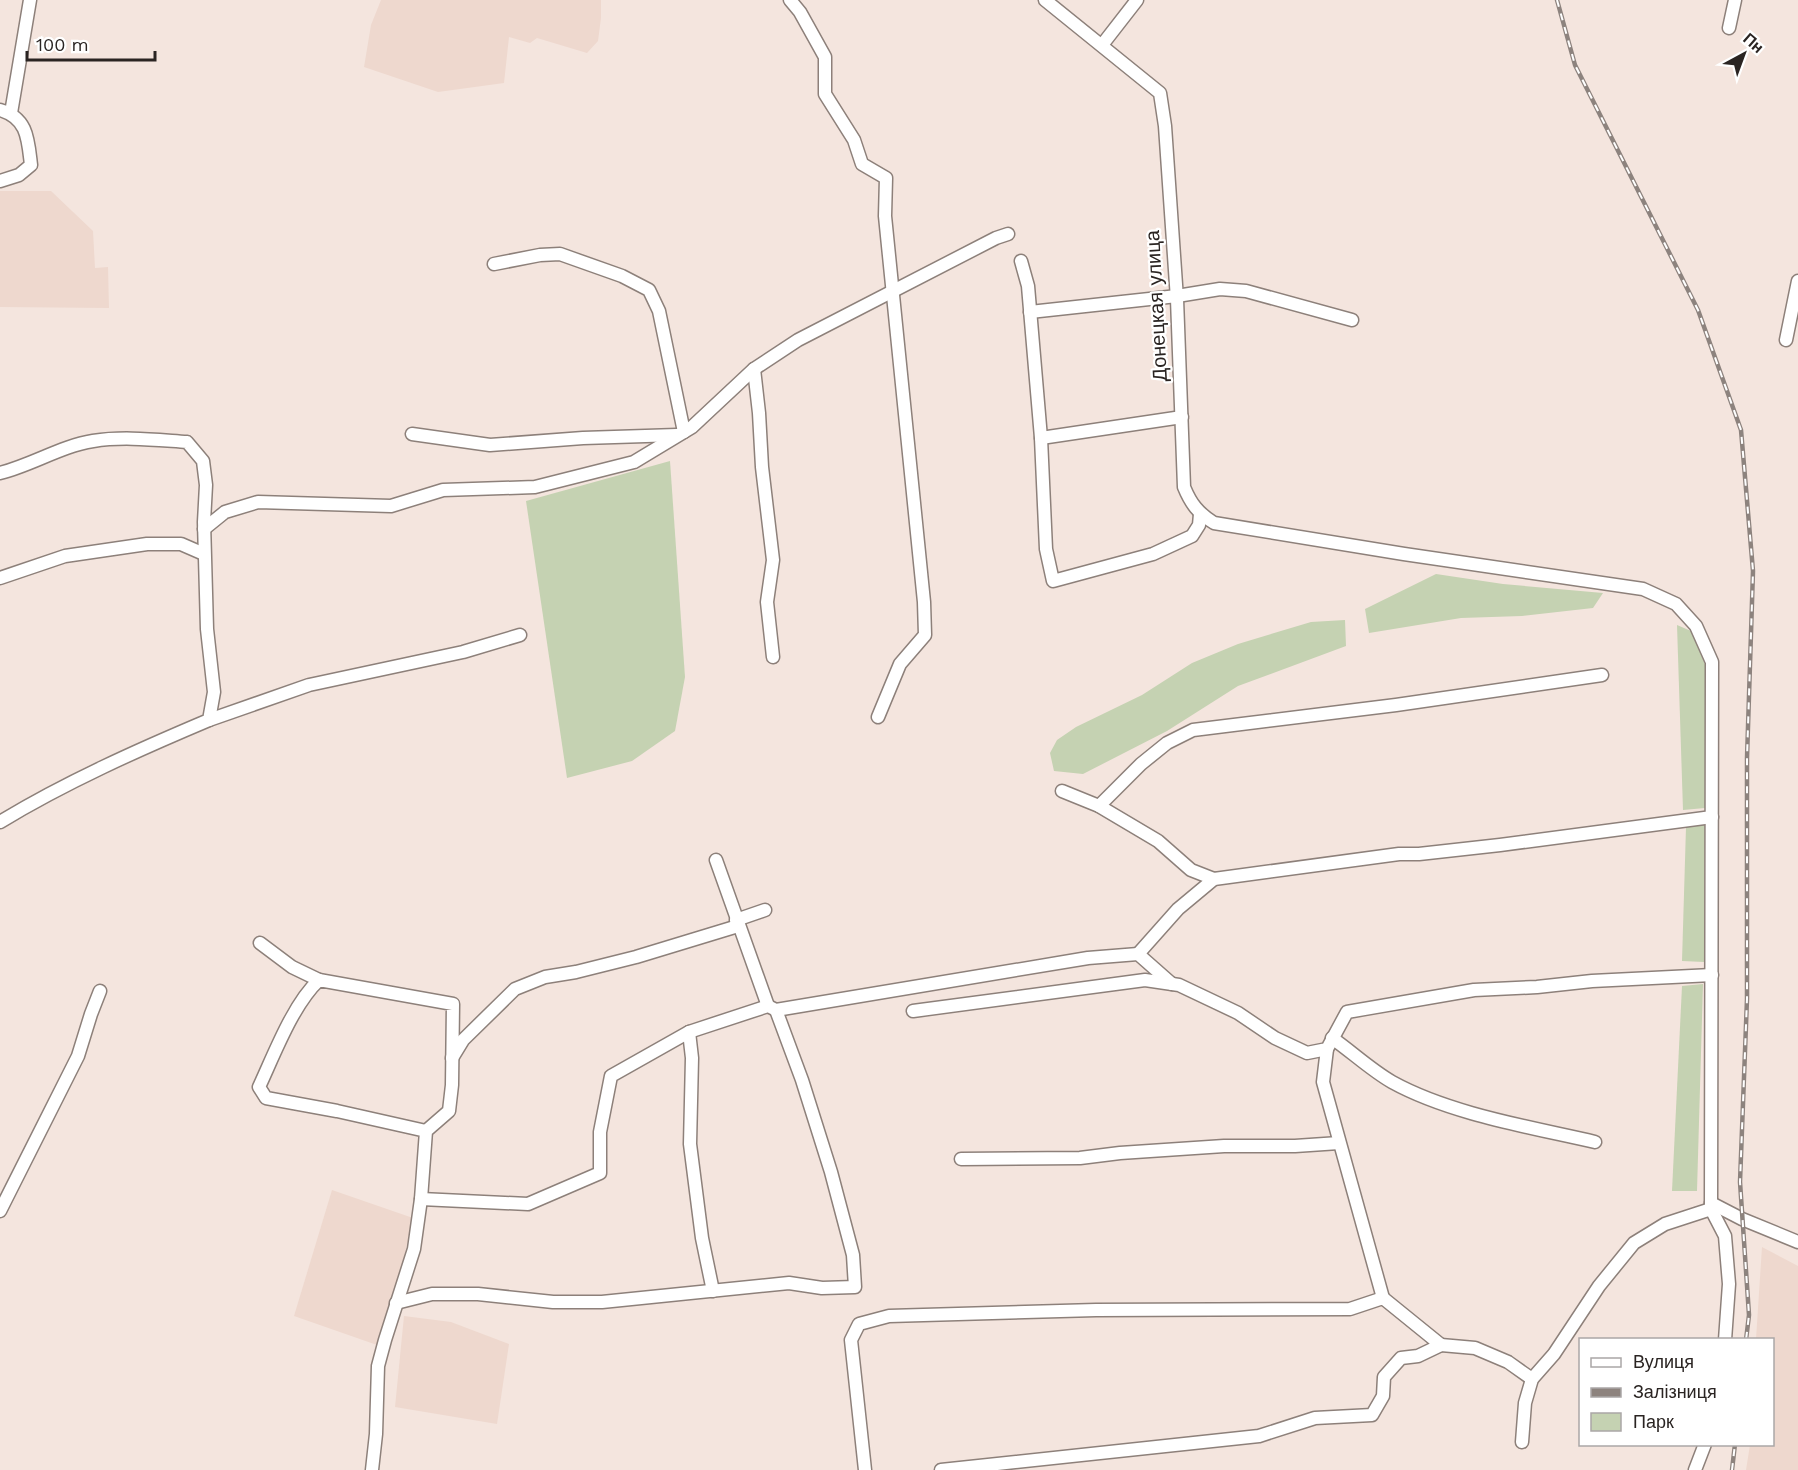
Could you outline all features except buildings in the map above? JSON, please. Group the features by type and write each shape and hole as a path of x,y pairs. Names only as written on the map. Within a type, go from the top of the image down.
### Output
{"street":[{"path":"0,181 19,175 31,165 24,126 6,111 30,0"},
{"path":"790,0 800,12 825,57 825,94 854,140 862,164 886,178 885,216 924,602 924,635 900,664 878,717"},
{"path":"1046,0 1102,45 1137,0"},
{"path":"1729,28 1735,0"},
{"name":"Донецкая улица","path":"1102,45 1160,93 1165,126 1177,296 1184,487 1191,503 1200,514"},
{"path":"204,529 225,512 258,502 391,506 443,490 535,487 634,462 692,427 754,369 798,340 996,238 1008,234"},
{"path":"494,264 540,255 560,254 622,276 649,290 659,311 681,433"},
{"path":"1022,261 1028,286 1041,438 1047,549 1053,581 1153,554 1192,536 1200,525 1200,514"},
{"path":"1786,340 1798,281"},
{"path":"1030,312 1220,289 1246,291 1352,320"},
{"path":"754,369 773,560 767,602 773,657"},
{"path":"1041,438 1182,417"},
{"path":"412,434 490,445 681,433"},
{"path":"0,473 46,455 93,441 142,439 187,442 203,461 206,485 204,555 207,629 214,692 209,720"},
{"path":"1200,514 1214,523 1236,527 1643,589 1676,604 1696,626 1712,662 1711,1206 1725,1236 1729,1284 1725,1338"},
{"path":"0,578 65,556 147,544 181,544 204,555"},
{"path":"0,822 136,751 209,720 309,686 463,652 520,635"},
{"path":"1099,806 1141,764 1167,743 1193,730 1396,705 1602,675"},
{"path":"1062,791 1099,806 1158,842 1191,870 1214,879 1399,854 1500,845 1712,817"},
{"path":"396,1303 432,1294 478,1294 553,1302 602,1302 789,1283 822,1288 855,1287 853,1255 831,1172 802,1080 737,923 716,860"},
{"path":"421,1199 528,1204 600,1173 600,1132 611,1076 688,1032 772,1008 1088,958 1138,954 1178,909 1214,879"},
{"path":"452,1058 463,1040 515,989 545,977 636,957 737,923 765,910"},
{"path":"260,943 292,967 319,980 453,1004 452,1085 449,1111 426,1131 421,1199 414,1249 378,1366 376,1434 372,1470"},
{"path":"1138,954 1172,984"},
{"path":"1441,1345 1383,1298 1339,1143 1323,1082 1330,1043 1347,1012 1474,990 1712,975"},
{"path":"319,980 312,987 289,1025 259,1087 266,1098 338,1111 426,1131"},
{"path":"913,1011 1144,980 1179,985 1238,1013 1275,1038 1307,1053 1330,1043"},
{"path":"0,1211 78,1056 100,991"},
{"path":"688,1032 692,1058 690,1144 702,1238 713,1291"},
{"path":"1330,1043 1390,1081 1430,1099 1489,1117 1595,1142"},
{"path":"961,1159 1080,1158 1224,1146 1295,1146 1339,1143"},
{"path":"1522,1442 1525,1403 1532,1379 1554,1354 1599,1286 1634,1243 1665,1224 1711,1206 1798,1242"},
{"path":"866,1470 851,1340 859,1324 890,1316 1096,1310 1350,1309 1383,1298"},
{"path":"941,1470 1259,1436 1314,1418 1372,1415 1383,1396 1384,1377 1401,1358 1418,1356 1441,1345 1474,1348 1508,1362 1532,1379"},
{"path":"1695,1470 1704,1446"}],"shaded area":[{"path":"381,0 601,0 598,41 587,53 537,38 530,43 509,37 504,83 438,92 364,67 371,25"},
{"path":"0,191 51,191 93,231 95,268 108,267 109,308 0,307"},
{"path":"332,1190 413,1218 401,1270 377,1345 294,1316"},
{"path":"1762,1247 1798,1266 1798,1470 1746,1470 1750,1446 1774,1446 1774,1338 1756,1338"},
{"path":"404,1316 451,1322 509,1344 497,1424 395,1407"}],"green space":[{"path":"670,461 685,677 675,731 632,761 567,778 526,501"},
{"path":"1436,574 1503,584 1603,593 1593,608 1522,616 1461,618 1369,633 1365,609"},
{"path":"1345,620 1346,646 1238,686 1167,731 1083,774 1054,771 1050,753 1057,740 1076,727 1142,695 1192,663 1238,644 1311,622"},
{"path":"1677,625 1691,631 1705,664 1705,808 1683,810"},
{"path":"1705,824 1704,962 1682,961 1686,827"},
{"path":"1703,984 1697,1191 1672,1191 1682,986"}],"railway":[{"path":"1557,0 1575,65 1698,310 1741,430 1753,571 1747,758 1747,999 1740,1182 1749,1315 1746,1338"},
{"path":"1732,1470 1735,1446"}]}
